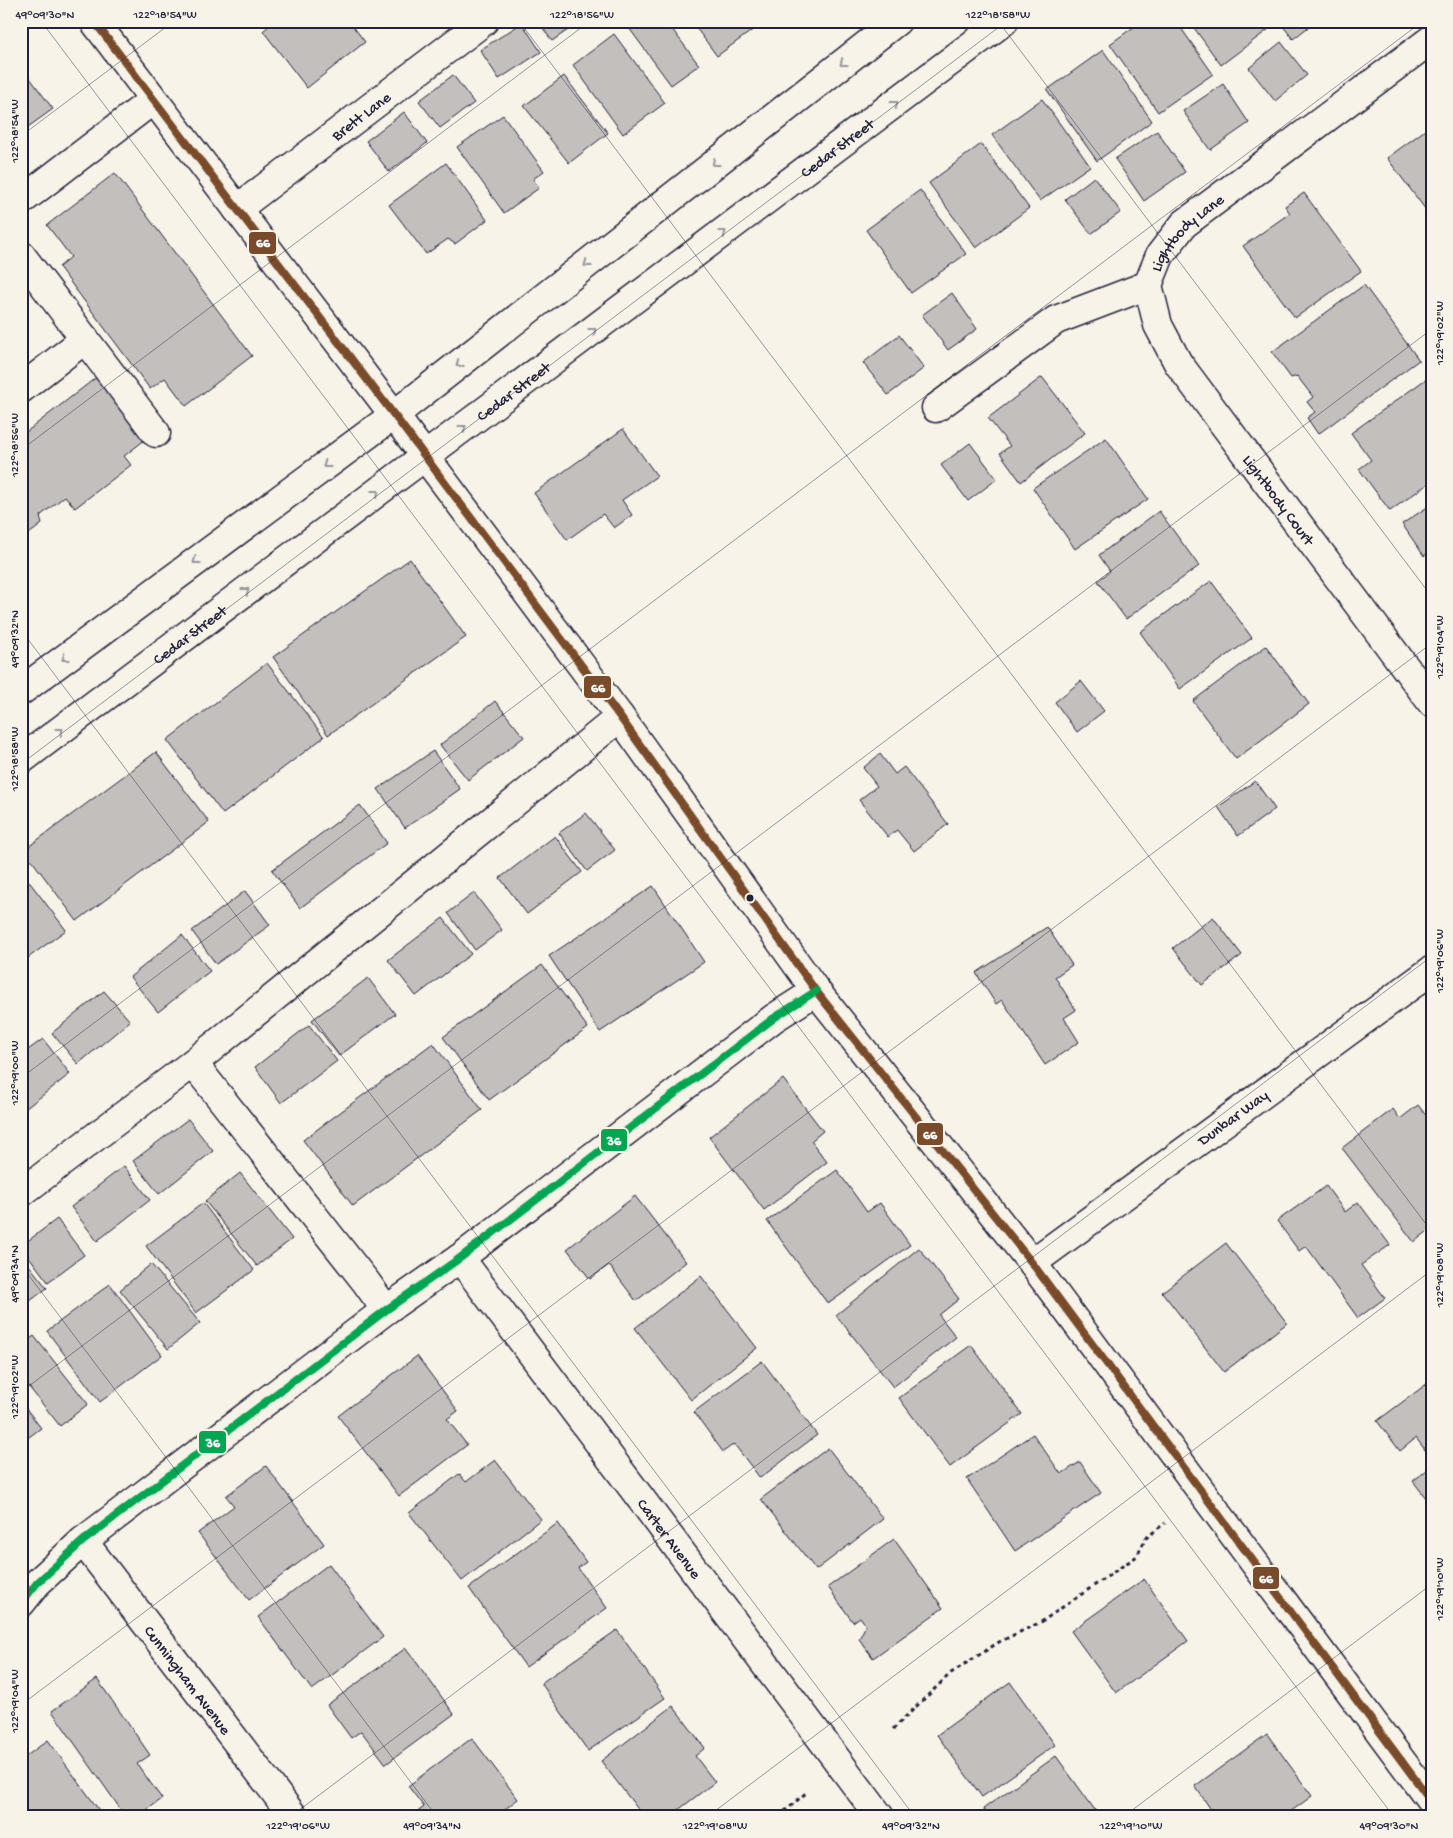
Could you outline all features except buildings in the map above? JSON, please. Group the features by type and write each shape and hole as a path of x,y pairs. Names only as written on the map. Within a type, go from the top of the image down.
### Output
{"street":[{"path":"94,21 394,415 424,458 620,717 816,991 1032,1263 1432,1802"},
{"name":"Brett Lane","path":"238,209 484,21"},
{"path":"21,691 394,415 897,21"},
{"name":"Cedar Street","path":"21,760 1004,21"},
{"path":"1429,21 1432,25"},
{"name":"Lightbody Lane","path":"936,408 1056,320 1148,285 1160,255 1184,224 1432,39"},
{"path":"21,201 153,100"},
{"path":"21,255 156,433"},
{"name":"Lightbody Court","path":"1148,285 1158,325 1178,363 1432,703"},
{"path":"21,389 85,339"},
{"path":"21,1193 193,1063 620,717"},
{"name":"Dunbar Way","path":"1032,1263 1432,970"},
{"path":"21,1603 37,1583 83,1541 386,1310 460,1258 774,1018 816,991"},
{"path":"193,1063 386,1310"},
{"name":"Carter Avenue","path":"460,1258 880,1817"},
{"name":"Cunningham Avenue","path":"83,1541 294,1817"}],"path":[{"path":"894,1728 951,1673 999,1642 1041,1622 1098,1583 1136,1556 1146,1538 1165,1523"},
{"path":"778,1817 807,1792"}],"transit line":[{"name":"66","path":"94,21 394,415 620,717 816,991 1032,1263 1432,1802"},
{"name":"36","path":"21,1603 37,1583 83,1541 386,1310 460,1258 774,1018 816,991"}]}
